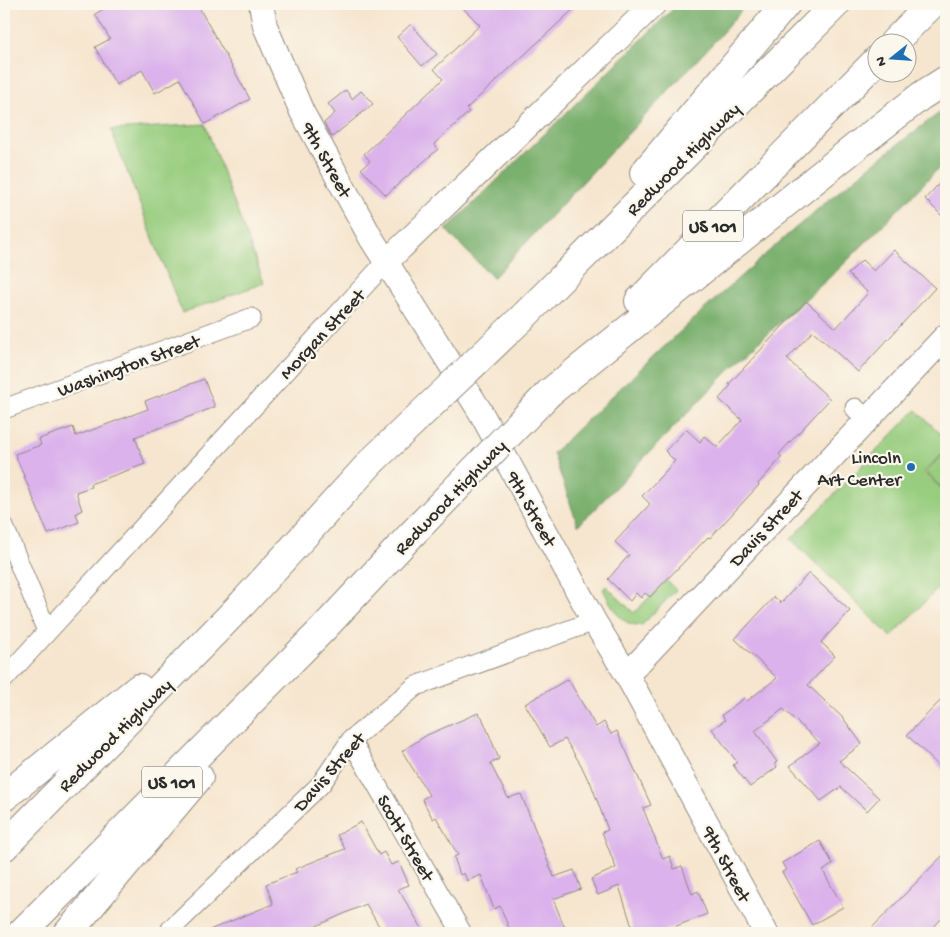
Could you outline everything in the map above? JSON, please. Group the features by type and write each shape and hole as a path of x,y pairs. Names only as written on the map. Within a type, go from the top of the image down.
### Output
{"highway":[{"path":"523,317 786,4"},
{"name":"Redwood Highway","path":"4,846 243,603 372,461 523,317 836,4"},
{"path":"904,32 932,4"},
{"name":"Redwood Highway","path":"21,933 322,630 548,393 868,69"},
{"path":"548,393 858,145 921,96 946,80"},
{"path":"4,797 243,603"},
{"path":"68,933 322,630"}],"street":[{"name":"9th Street","path":"261,4 265,26 302,112 385,263 480,411 594,621 627,675 766,933"},
{"name":"Morgan Street","path":"4,679 385,263 654,4"},
{"name":"Washington Street","path":"4,409 252,318"},
{"name":"Davis Street","path":"627,675 861,413 946,336"},
{"path":"4,527 47,631"},
{"name":"Davis Street","path":"172,931 322,784 351,740 416,686 594,621"},
{"name":"Scott Street","path":"351,740 462,933"}],"green space":[{"path":"678,4 747,4 714,42 493,278 446,230"},
{"path":"946,108 946,161 842,266 742,357 578,526 553,453 744,274 843,188"},
{"path":"205,124 264,283 182,313 111,130"},
{"name":"Lincoln Art Center","path":"916,410 946,439 946,450 924,472 946,493 946,516 939,524 946,517 946,580 891,637 791,539"},
{"path":"946,451 946,492 926,472"},
{"path":"666,580 676,590 642,625 634,625 622,619 613,608 603,589 606,586 634,613"}],"building":[{"path":"113,4 197,4 250,99 205,124 180,79 155,93 142,70 116,85 95,47 110,39 95,14"},
{"path":"459,4 579,4 466,109 469,112 434,144 438,149 386,195 361,169 370,161 364,154 443,79 434,69 480,25"},
{"path":"411,24 437,54 422,66 397,37"},
{"path":"346,90 352,99 361,91 373,104 332,137 324,123 335,113 328,104"},
{"path":"946,176 946,220 925,199"},
{"path":"894,250 935,288 858,372 813,331 787,359 830,399 779,454 782,457 759,485 710,538 708,537 650,597 645,593 641,598 636,593 630,601 608,579 629,555 615,542 650,504 642,496 675,461 665,451 686,429 700,442 704,436 717,447 742,420 719,399 731,385 729,384 806,301 836,328 868,293 848,274 862,260 874,271"},
{"path":"204,379 215,407 135,437 145,464 90,484 91,487 76,492 82,510 76,513 79,522 48,534 15,454 41,445 39,439 73,427 76,436 148,409 145,401"},
{"path":"809,573 850,611 821,642 835,656 808,685 843,718 862,744 839,761 879,798 867,811 841,787 821,801 790,766 820,743 783,709 755,731 777,762 775,763 777,767 750,787 733,765 737,762 712,729 725,720 722,715 744,698 747,701 777,678 735,639 774,597 781,603"},
{"path":"568,679 596,727 604,722 611,734 617,731 651,805 643,808 663,859 670,856 674,869 682,866 692,894 698,891 707,914 659,933 634,933 619,886 598,895 591,879 616,868 602,832 608,830 590,781 565,739 550,747 525,704"},
{"path":"946,695 946,773 907,735"},
{"path":"478,713 482,717 499,759 490,763 508,798 521,794 554,877 574,870 581,889 553,899 567,933 511,933 500,906 494,909 481,875 467,881 464,873 460,875 454,857 458,855 436,817 433,819 422,799 429,795 402,751 427,735"},
{"path":"361,822 379,855 384,852 391,865 399,862 409,885 398,889 425,933 383,933 366,904 312,928 314,933 202,933 273,904 266,884 297,872 295,869 345,849 337,835"},
{"path":"820,841 833,864 823,871 843,907 812,925 782,872 786,870 782,863"},
{"path":"946,852 946,914 928,933 867,933"}],"place":[{"name":"Lincoln Art Center","path":"911,467"}]}
